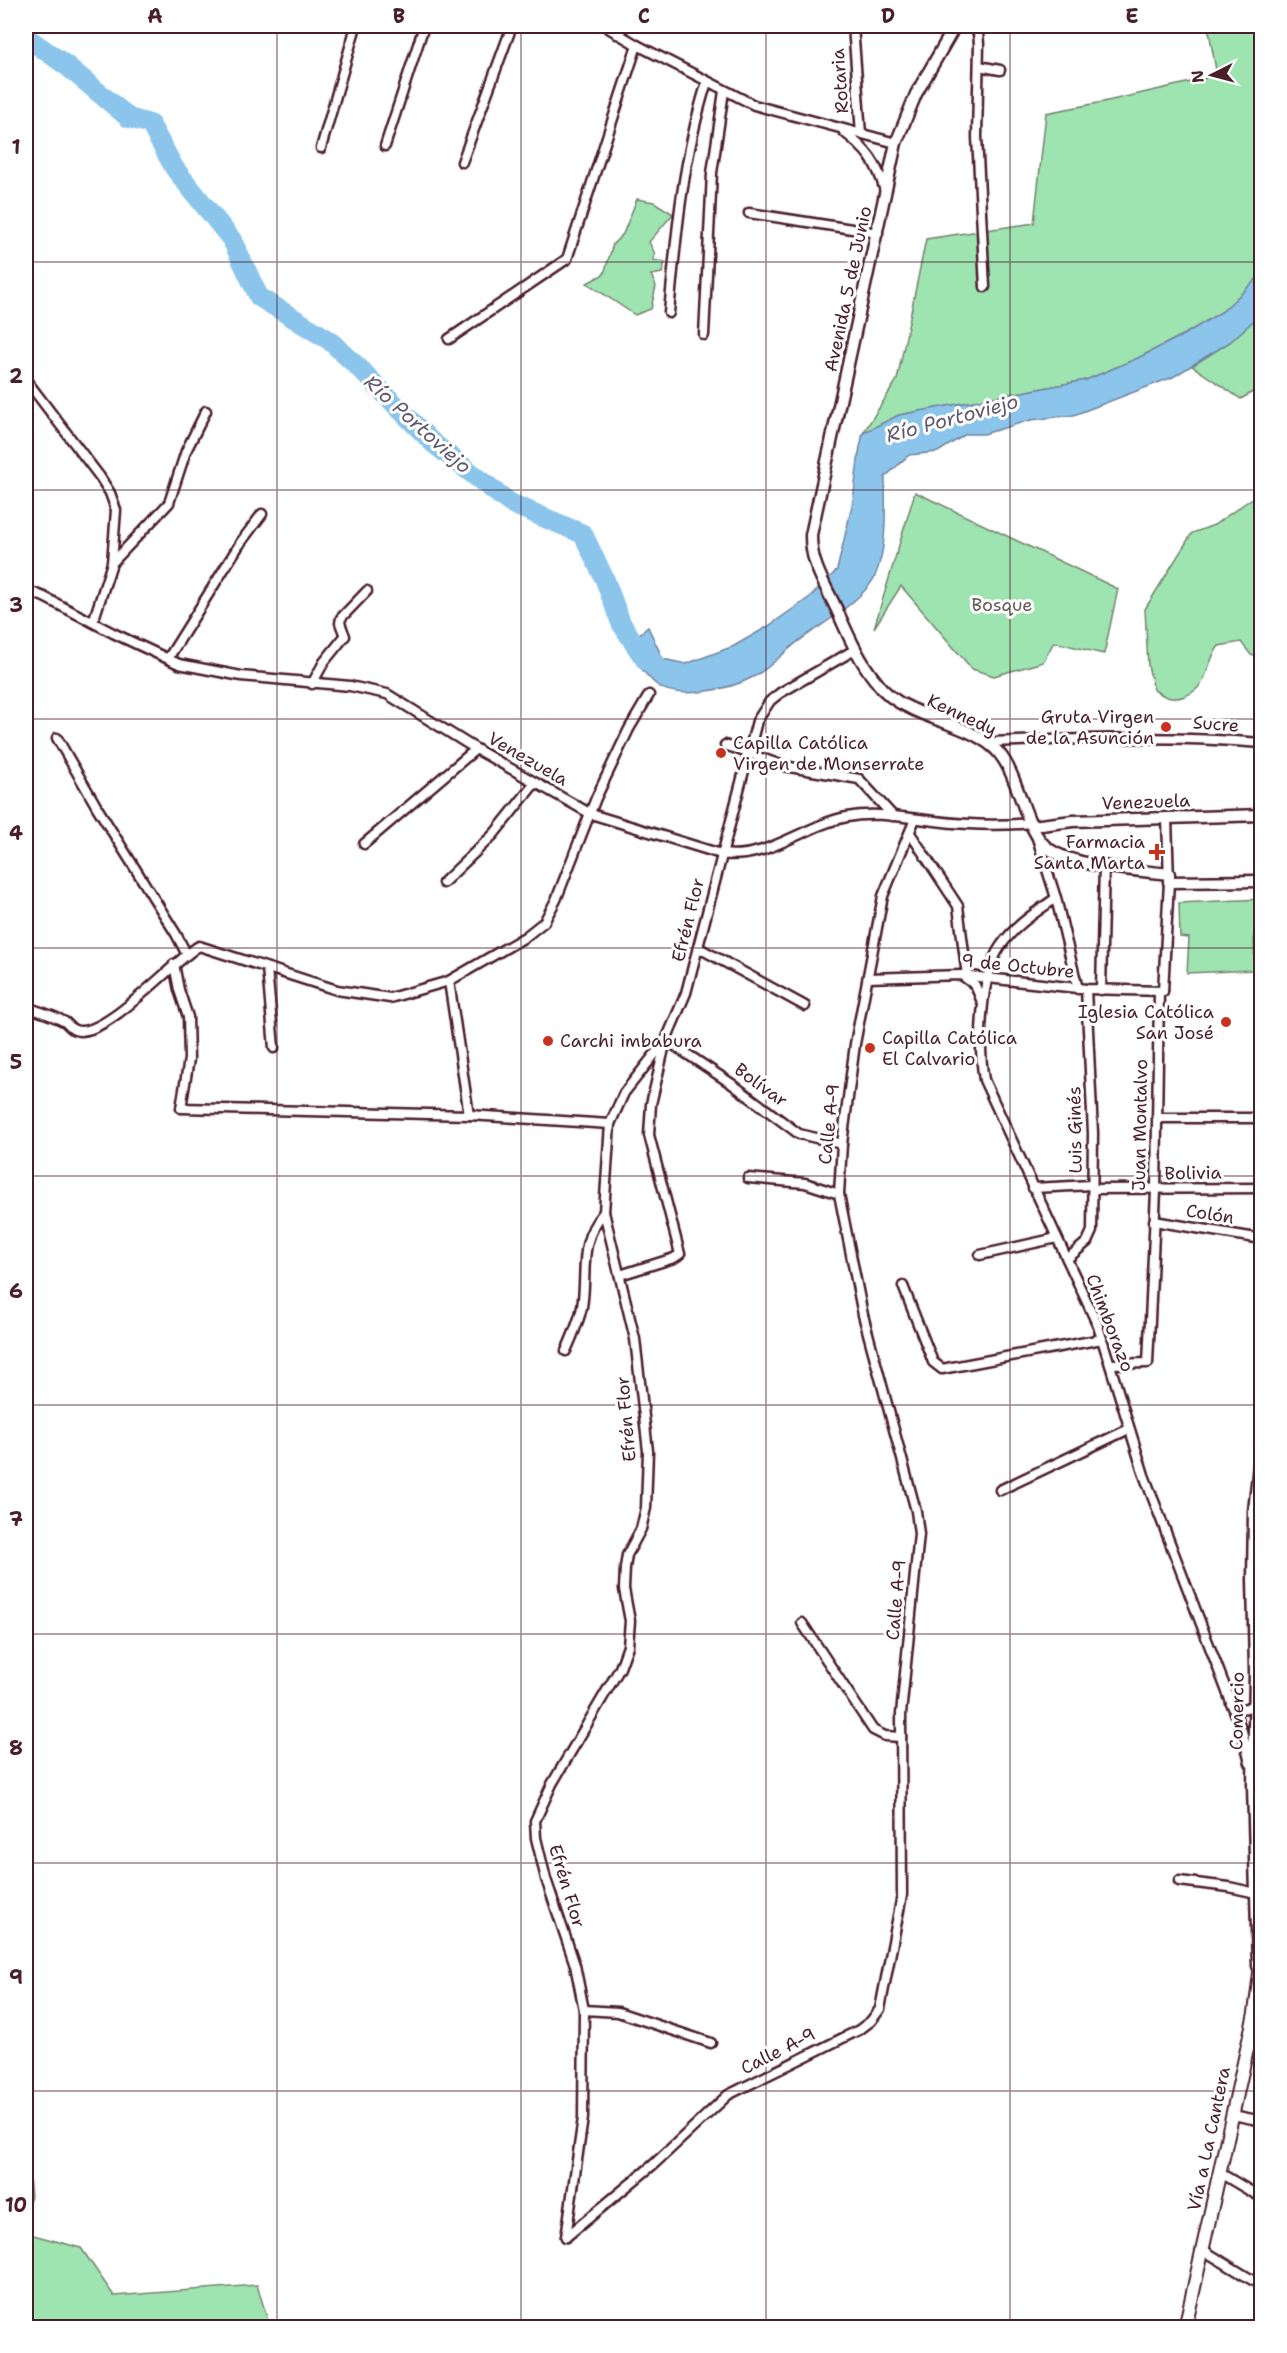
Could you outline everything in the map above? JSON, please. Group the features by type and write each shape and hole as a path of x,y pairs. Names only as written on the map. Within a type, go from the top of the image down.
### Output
{"main road":[{"name":"Vía a La Cantera","path":"1185,2328 1233,2115 1256,2033 1262,1957"}],"street":[{"path":"321,148 356,26"},
{"path":"385,146 424,26"},
{"path":"462,162 512,26"},
{"path":"605,26 706,82 770,111 896,143"},
{"path":"617,33 624,26"},
{"name":"Rotaria","path":"853,26 861,134"},
{"name":"Avenida 5 de Junio","path":"854,645 818,570 811,535 896,143 916,94 955,26"},
{"path":"971,26 978,33 977,137 986,287"},
{"path":"449,339 567,259 638,45"},
{"path":"979,66 1000,70"},
{"path":"669,313 678,217 686,166 706,82"},
{"path":"704,335 712,173 724,91"},
{"path":"841,130 867,151 885,191"},
{"path":"749,213 878,233"},
{"path":"26,380 110,493 116,510 112,563 93,622"},
{"path":"112,563 169,503 186,451 206,411"},
{"path":"169,657 262,514"},
{"name":"Venezuela","path":"26,590 169,657 179,664 241,676 351,686 387,694 476,749 591,814 721,854 733,856 753,854 847,817 893,816 1033,828 1073,821 1262,815"},
{"path":"312,684 324,662 345,636 340,624 341,618 367,591"},
{"name":"Kennedy","path":"854,645 875,681 890,697 911,709 989,742 999,752 1009,768 1033,828"},
{"name":"Efrén Flor","path":"566,2237 583,2118 584,2010 575,1965 546,1879 536,1838 535,1821 552,1784 620,1668 628,1646 630,1621 624,1589 625,1568 627,1555 641,1529 646,1508 648,1451 635,1340 604,1212 610,1125 624,1094 666,1040 686,993 757,721 770,702 780,693 854,645"},
{"path":"26,1007 65,1022 75,1030 86,1031 120,1012 186,953 199,946 337,990 390,998 449,981 525,937 544,922 556,900 624,740 649,695"},
{"path":"57,738 98,810 186,953"},
{"name":"Sucre","path":"989,742 1201,738 1262,744"},
{"path":"724,745 784,766 859,779 893,816"},
{"path":"364,844 476,749"},
{"path":"443,883 494,834 535,783"},
{"name":"Juan Montalvo","path":"1110,1364 1148,1362 1161,991 1169,878 1167,818"},
{"name":"Calle A-9","path":"566,2237 654,2164 728,2095 859,2030 871,2021 880,2009 902,1895 901,1737 918,1526 916,1510 863,1315 839,1194 842,1144 855,1044 883,896 915,819"},
{"path":"1033,828 1046,847 1058,854 1104,865 1169,878 1262,881"},
{"name":"Luis Ginés","path":"1033,828 1082,989 1093,1123 1091,1235 1067,1259"},
{"path":"909,833 958,906 964,975 975,985 983,1004"},
{"path":"901,853 916,843"},
{"path":"1101,990 1104,865"},
{"name":"Chimborazo","path":"1056,898 1026,920 1008,937 994,957 983,1004 984,1080 1102,1339 1144,1475 1246,1745 1253,1785"},
{"path":"699,948 805,1006"},
{"path":"174,964 179,990 188,1017 189,1059 181,1108 469,1115 610,1125"},
{"path":"267,968 274,1048"},
{"name":"9 de Octubre","path":"868,978 964,975 1082,989 1161,991"},
{"path":"449,981 469,1115"},
{"path":"620,1275 680,1254 650,1135 651,1104 666,1040"},
{"name":"Bolívar","path":"666,1040 732,1084 800,1134 842,1144"},
{"path":"1156,1118 1262,1118"},
{"path":"748,1178 805,1183 839,1194"},
{"name":"Bolivia","path":"1034,1188 1262,1188"},
{"path":"566,1352 582,1305 583,1264 588,1237 593,1224 604,1212"},
{"name":"Colón","path":"1154,1221 1262,1239"},
{"path":"980,1255 1057,1238"},
{"path":"903,1286 933,1362 942,1369 1102,1339"},
{"path":"1000,1490 1129,1429"},
{"name":"Comercio","path":"1260,1987 1253,1785 1254,1511 1262,1436"},
{"path":"802,1623 873,1730 885,1736 901,1737"},
{"path":"1230,1703 1241,1709 1254,1704"},
{"path":"1179,1881 1256,1893"},
{"path":"584,2010 618,2012 711,2043"},
{"path":"1233,2115 1262,2121"},
{"path":"1220,2173 1262,2198"},
{"path":"1203,2250 1262,2286"}],"green space":[{"path":"1208,26 1261,26 1261,275 1223,311 1185,334 1138,358 1086,380 899,415 863,433 897,380 926,239 1034,223 1046,113 1204,79 1216,70"},
{"path":"637,199 654,202 673,214 649,242 655,254 653,260 665,262 662,273 651,275 656,286 651,309 635,315 587,283 604,274 613,244 623,234"},
{"path":"1261,314 1261,387 1241,399 1192,366 1230,342"},
{"name":"Bosque","path":"915,492 1118,589 1104,654 1054,642 1043,662 994,676 972,669 901,586 874,628"},
{"path":"1254,497 1262,499 1261,655 1251,655 1241,642 1219,646 1203,681 1193,692 1180,697 1165,696 1154,690 1148,666 1145,609 1192,533 1214,525"},
{"path":"1261,899 1261,934 1254,935 1255,970 1187,973 1189,938 1180,937 1179,903"},
{"path":"26,2145 31,2197 26,2210"},
{"path":"26,2233 81,2248 114,2296 257,2285 270,2327 26,2327"}],"water":[{"path":"1261,275 1261,314 1230,342 1173,377 1074,415 1031,420 984,434 966,434 938,452 909,455 885,477 884,540 879,564 870,584 843,610 797,642 760,673 732,686 718,689 690,693 666,690 652,681 625,646 648,627 663,659 686,664 734,646 767,627 810,597 837,570 853,501 863,433 899,415 1086,380 1138,358 1185,334 1223,311"}],"waterway":[{"name":"Río Portoviejo","path":"26,37 67,66 129,118 150,124 175,169 232,240 259,297 329,340 433,443 510,503 583,534 605,580 621,623 646,661"}],"place":[{"name":"Gruta Virgen de la Asunción","path":"1166,727"},
{"name":"Capilla Católica Virgen de Monserrate","path":"721,753"},
{"name":"Farmacia Santa Marta","path":"1157,852"},
{"name":"Iglesia Católica San José","path":"1226,1022"},
{"name":"Carchi imbabura","path":"548,1041"},
{"name":"Capilla Católica El Calvario","path":"870,1048"}]}
